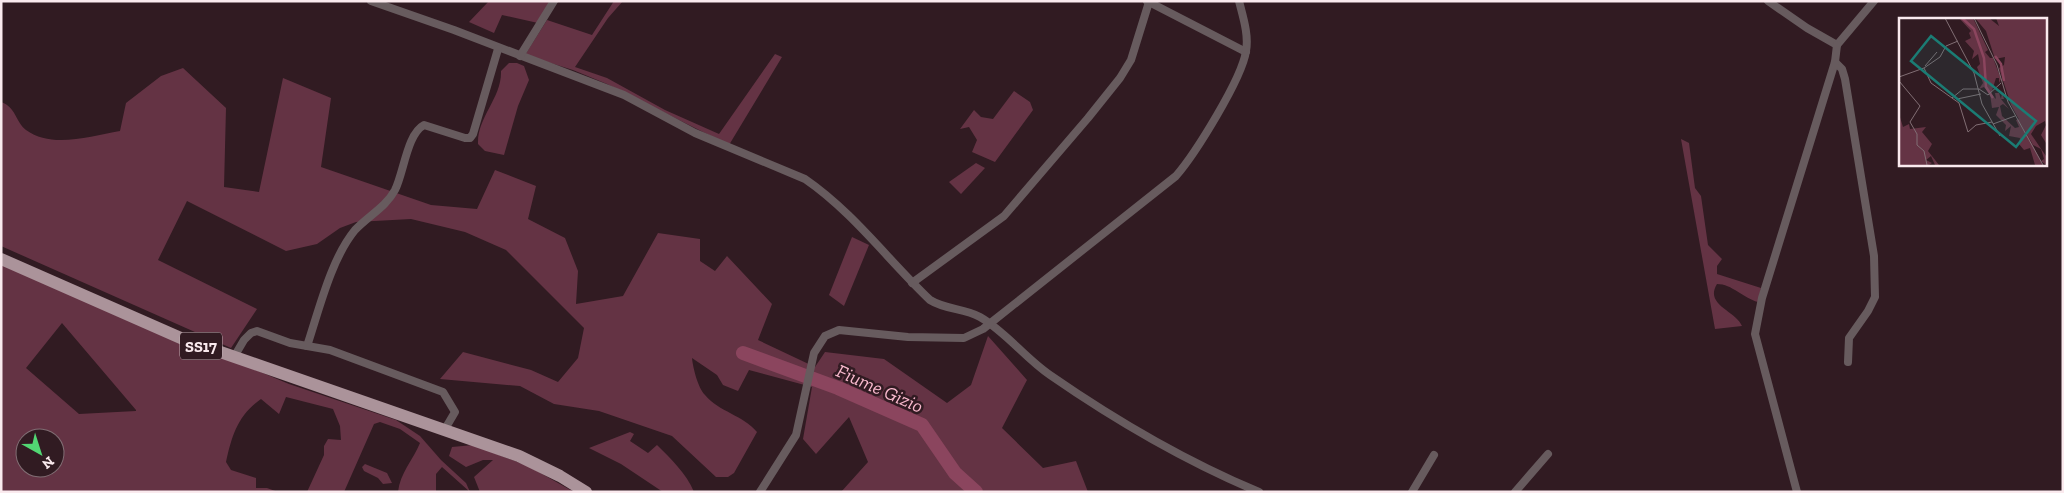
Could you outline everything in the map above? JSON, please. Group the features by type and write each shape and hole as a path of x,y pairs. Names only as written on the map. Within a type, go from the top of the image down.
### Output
{"main road":[{"name":"SS17","path":"1,258 183,339 313,386 519,456 560,476 586,492"}],"street":[{"path":"371,1 454,30 498,49 624,95 695,133 805,179 821,190 912,284 930,300 940,306 971,313 989,324 1048,374 1134,428 1201,466 1258,492"},
{"path":"520,56 554,1"},
{"path":"760,492 796,435 809,370 820,341 825,336 839,330 908,337 964,338 989,324 1176,176 1195,151 1244,63 1246,32 1239,1"},
{"path":"1768,1 1807,28 1837,45"},
{"path":"1797,492 1756,334 1762,298 1835,62 1837,45 1874,1"},
{"path":"912,284 1004,216 1088,118 1120,78 1131,60 1148,2 1246,52"},
{"path":"306,346 331,274 354,231 390,198 396,188 415,133 420,127 429,126 466,138 470,138 473,134 498,49"},
{"path":"1835,62 1842,70 1848,98 1876,281 1875,296 1868,312 1849,338 1848,362"},
{"path":"234,357 244,340 251,333 257,332 290,343 351,356 443,392 455,412 445,430"},
{"path":"1515,492 1548,454"},
{"path":"1412,492 1434,455"}],"shaded area":[{"path":"489,1 552,1 538,23 502,15 494,33 469,22"},
{"path":"614,1 623,1 608,18 575,67 607,78 665,110 719,134 775,54 782,57 729,145 607,84 573,70 525,55 547,20 592,35"},
{"path":"509,63 517,63 524,66 529,80 518,106 504,155 485,151 478,144 481,125 498,90 501,71"},
{"path":"183,68 226,108 224,187 259,192 283,78 331,98 321,167 431,205 477,209 495,170 536,186 528,219 565,238 578,271 576,304 623,296 658,233 700,239 700,261 715,271 727,256 772,304 758,340 815,367 825,352 884,359 947,403 971,385 988,336 1027,380 1002,428 1043,468 1076,461 1088,492 841,492 868,462 849,417 816,454 803,439 812,387 749,370 738,391 723,385 717,375 692,358 702,392 717,406 745,421 757,432 734,473 728,477 716,477 672,436 599,411 554,404 520,386 440,379 463,352 531,370 558,382 578,358 584,328 506,250 465,232 411,219 356,222 340,228 317,244 286,251 187,201 158,260 257,309 231,348 1,246 1,102 10,107 22,126 36,136 47,139 72,140 96,136 120,131 126,103 161,76"},
{"path":"1014,91 1030,102 1033,110 995,162 972,152 977,140 969,127 960,129 974,110 981,117 993,119"},
{"path":"1681,139 1689,143 1695,188 1701,196 1708,245 1722,259 1717,266 1717,274 1761,288 1758,302 1747,298 1728,286 1717,284 1714,291 1718,303 1734,316 1742,326 1715,329"},
{"path":"976,163 985,168 961,194 949,182"},
{"path":"852,237 869,245 844,306 829,295"},
{"path":"1,263 289,384 396,420 420,436 441,460 466,483 470,492 442,467 436,474 436,492 398,492 404,473 420,443 400,429 380,422 374,424 344,492 307,492 324,455 324,446 328,439 341,440 340,426 333,409 286,397 279,414 261,399 253,405 237,426 226,462 231,470 256,478 256,488 267,488 278,492 1,492","holes":["62,323 136,410 79,414 26,368"]},
{"path":"630,432 634,434 630,441 648,453 657,445 682,472 694,492 663,492 621,464 589,448"},
{"path":"473,445 528,466 574,492 480,492 474,477 493,460 483,460 466,467 449,456 452,447"},
{"path":"365,464 387,473 392,483 383,484 378,478 364,471 362,467"}],"waterway":[{"name":"Fiume Gizio","path":"743,353 838,388 922,425 955,473 976,492"}]}
